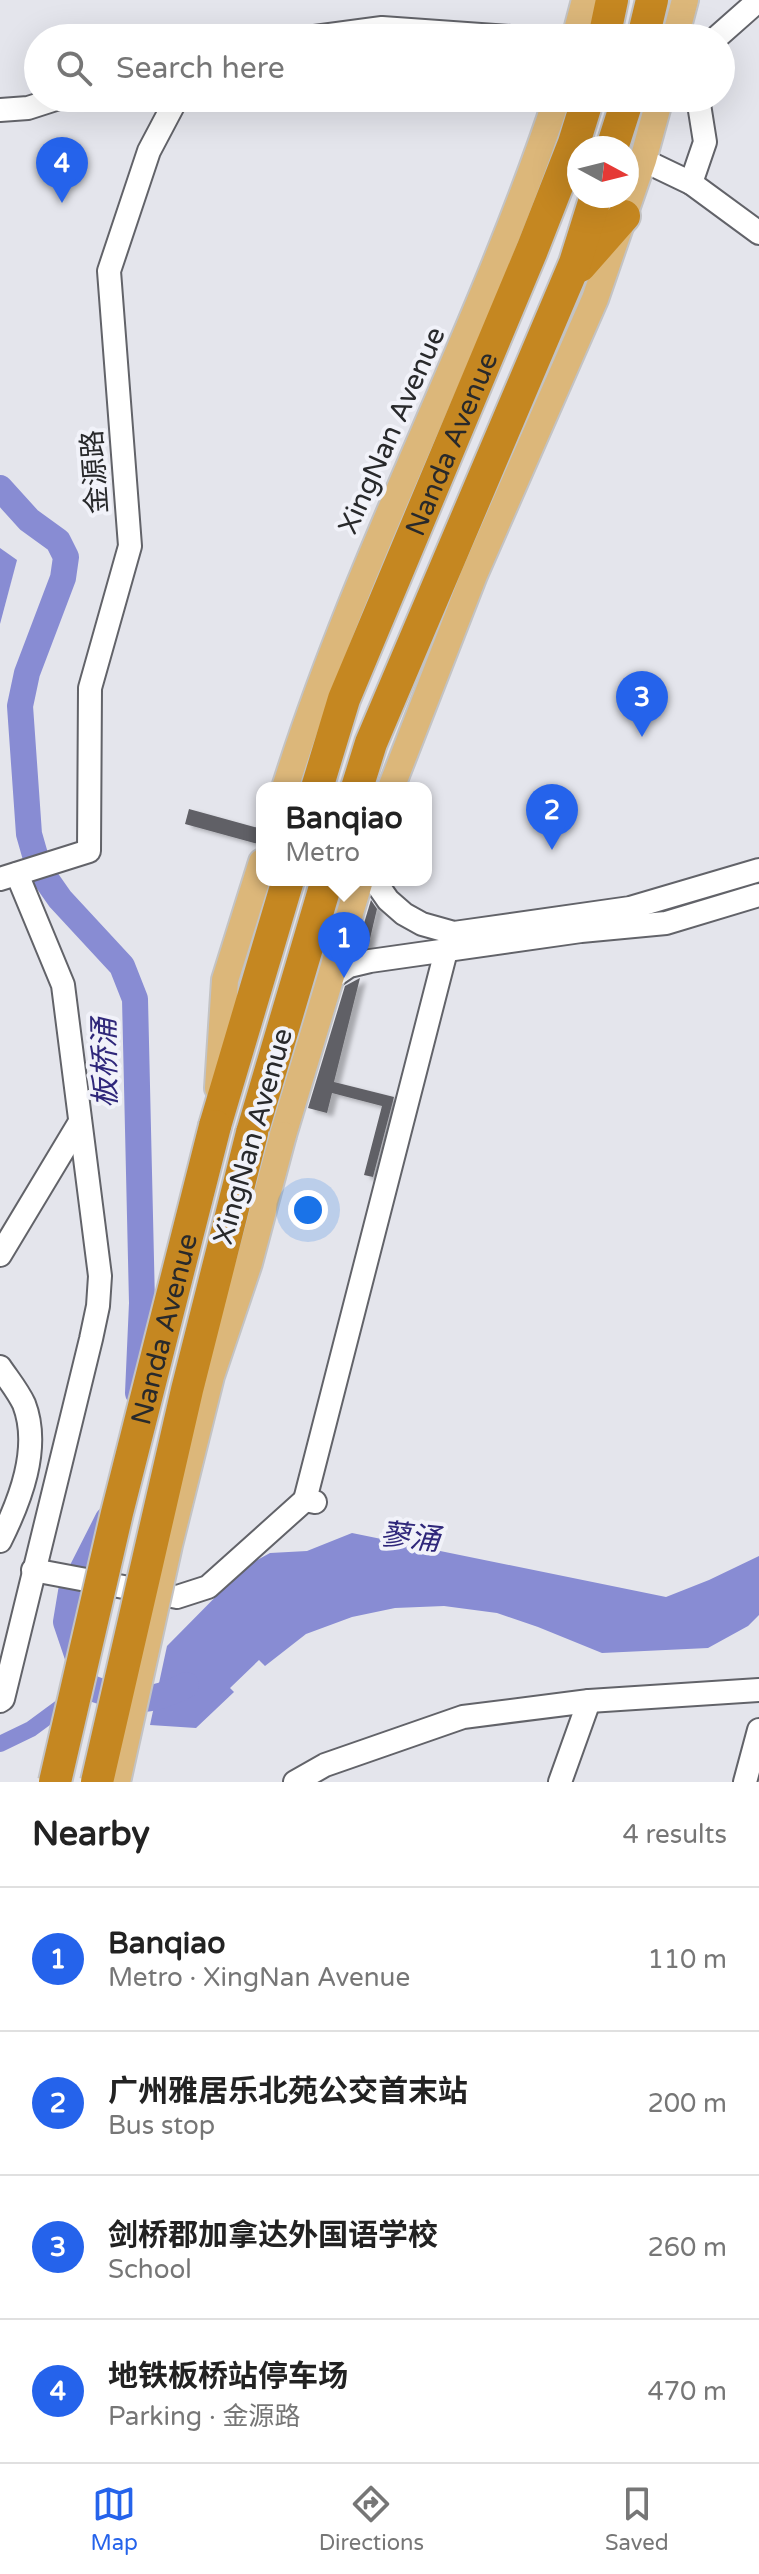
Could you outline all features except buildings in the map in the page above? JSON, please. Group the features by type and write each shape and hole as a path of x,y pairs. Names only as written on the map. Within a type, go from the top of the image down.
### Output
{"highway":[{"path":"607,24 612,0"},
{"path":"646,24 652,0"},
{"name":"Nanda Avenue","path":"319,782 344,699 532,250 584,112"},
{"path":"616,136 624,112"},
{"name":"Nanda Avenue","path":"359,782 371,743 567,280 592,208"},
{"path":"567,280 624,216"},
{"name":"Nanda Avenue","path":"55,1778 121,1498 215,1126 286,886"},
{"name":"Nanda Avenue","path":"102,1781 187,1390 268,1134 326,886"},
{"path":"187,1390 249,1263"}],"main road":[{"path":"579,24 585,0"},
{"path":"679,24 685,0"},
{"name":"XingNan Avenue","path":"287,782 325,667 468,334 552,112"},
{"path":"393,782 474,575 595,299 643,160 656,112"},
{"name":"XingNan Avenue","path":"215,1126 225,980 256,881"},
{"name":"XingNan Avenue","path":"102,1781 169,1545 211,1376 249,1263 268,1134 330,979 358,886"}],"street":[{"path":"732,24 759,0"},
{"path":"0,110 24,108"},
{"name":"金源路","path":"8,876 89,851 90,688 130,546 109,271 149,151 170,112"},
{"path":"691,183 705,142 700,112"},
{"path":"643,160 691,183 759,233"},
{"path":"330,979 349,966 446,951 554,927 759,870"},
{"path":"0,1701 3,1699 98,1306 100,1276 63,985 8,876"},
{"path":"378,886 404,914 422,924 454,933 554,927 581,931 666,923 759,895"},
{"path":"707,886 714,909"},
{"path":"34,1570 177,1597 208,1587 310,1501 446,951"},
{"path":"0,1255 80,1122"},
{"path":"0,1367 23,1402 32,1436 17,1507 0,1541"},
{"path":"0,1404 23,1402"},
{"path":"295,1782 325,1765 463,1717 589,1701 759,1690"},
{"path":"560,1782 589,1701"},
{"path":"745,1782 759,1730"}],"water":[{"path":"0,548 17,560 0,624"},
{"path":"352,1533 666,1597 759,1556 759,1615 748,1626 708,1648 602,1653 497,1613 444,1606 395,1608 352,1617 306,1634 265,1666 259,1660 230,1688 234,1692 196,1728 150,1725 167,1646 246,1566 270,1553 307,1551"}],"waterway":[{"name":"板桥涌","path":"0,488 29,520 58,541 66,557 63,578 27,673 20,706 29,834 39,869 60,899 122,966 135,999 142,1303 138,1393"},
{"name":"板桥涌","path":"108,1519 71,1592 66,1622 88,1687 115,1696 148,1699 186,1685"},
{"path":"0,1744 31,1729 69,1701"}],"place":[{"name":"地铁板桥站停车场","path":"62,203"},
{"name":"剑桥郡加拿达外国语学校","path":"642,737"},
{"name":"广州雅居乐北苑公交首末站","path":"552,850"},
{"name":"Banqiao","path":"344,978"}],"water label":[{"name":"蓼涌","path":"410,1537"}]}
